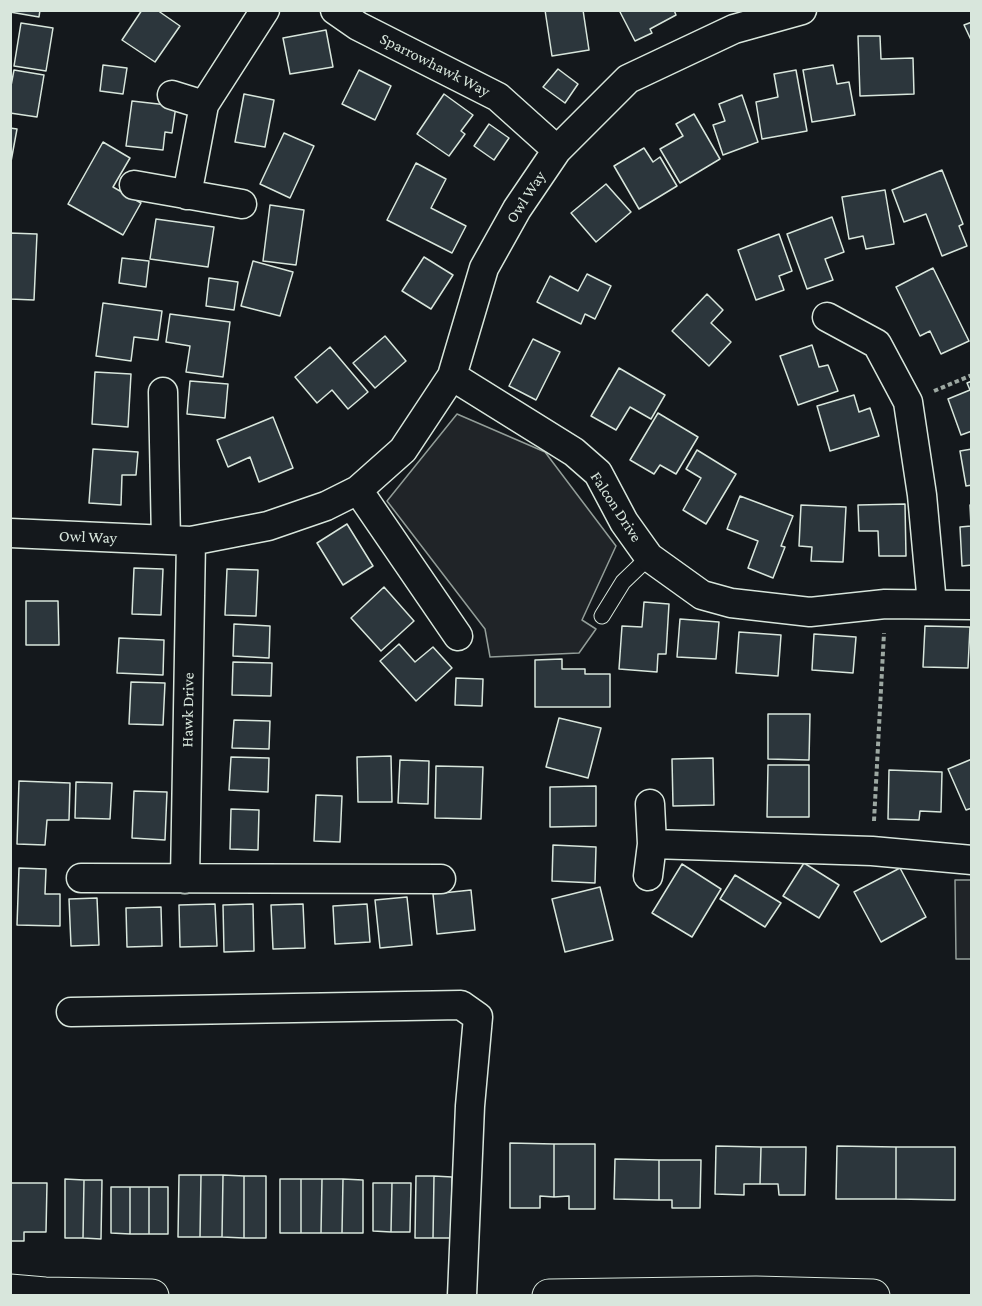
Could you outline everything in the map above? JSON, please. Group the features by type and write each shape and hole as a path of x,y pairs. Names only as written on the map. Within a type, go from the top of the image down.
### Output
{"street":[{"path":"187,195 204,105 265,10"},
{"name":"Sparrowhawk Way","path":"335,10 358,26 498,97 557,150"},
{"name":"Owl Way","path":"10,533 179,540 268,526 326,506 358,490 403,450 452,376 484,268 517,209 557,150 628,79 734,29 802,10"},
{"path":"172,95 204,105"},
{"path":"134,185 242,204"},
{"path":"827,317 877,344 908,402 922,495 932,604"},
{"name":"Falcon Drive","path":"452,376 574,452 598,473 624,522 649,557 702,596 731,603 810,612 885,604 972,605"},
{"path":"163,392 179,540"},
{"path":"358,490 458,636"},
{"name":"Hawk Drive","path":"179,540 185,879"},
{"path":"648,876 651,844 650,804"},
{"path":"651,844 872,851 972,860"},
{"path":"81,878 441,879"},
{"path":"71,1012 461,1005 478,1017 470,1106 462,1296"},
{"path":"10,1291 152,1296"},
{"path":"549,1296 756,1293 873,1296"}],"lane":[{"path":"602,616 623,582 649,557"}],"path":[{"path":"908,402 972,375"},
{"path":"872,851 885,604"}],"shaded area":[{"path":"457,414 545,452 616,546 582,620 596,629 579,653 490,657 485,629 387,501"},
{"path":"955,880 971,880 971,959 956,959"}],"building":[{"path":"10,10 40,10 39,17 10,12"},
{"path":"142,10 157,10 180,26 155,62 122,40"},
{"path":"545,10 583,10 589,50 552,56"},
{"path":"619,10 674,10 676,15 650,29 652,33 635,41"},
{"path":"972,22 972,42 964,25"},
{"path":"21,23 53,28 46,71 14,66"},
{"path":"326,30 333,67 290,74 283,38"},
{"path":"858,36 880,36 881,59 913,58 914,94 860,96"},
{"path":"103,65 127,68 123,94 100,91"},
{"path":"833,65 837,84 849,82 855,115 812,122 803,70"},
{"path":"558,69 578,84 565,103 543,87"},
{"path":"14,70 44,75 37,117 10,113 10,91"},
{"path":"359,70 391,86 375,120 342,104"},
{"path":"796,70 807,131 762,139 756,102 778,97 774,74"},
{"path":"244,94 274,100 265,147 235,142"},
{"path":"444,94 473,115 461,131 465,134 449,156 417,134"},
{"path":"742,95 758,142 723,155 713,125 725,121 719,104"},
{"path":"132,101 176,106 172,133 165,132 163,150 126,146"},
{"path":"694,114 720,159 680,183 660,149 683,136 676,124"},
{"path":"489,124 509,138 494,160 474,146"},
{"path":"10,128 17,129 10,167"},
{"path":"284,133 314,146 290,198 260,184"},
{"path":"103,142 130,158 113,187 141,203 123,235 68,204"},
{"path":"644,148 653,162 660,157 677,186 639,209 614,166"},
{"path":"416,163 446,179 431,208 466,226 452,253 387,220"},
{"path":"942,170 963,224 959,226 967,246 942,256 926,214 904,222 892,190"},
{"path":"606,184 631,212 596,242 571,213"},
{"path":"885,190 894,244 866,249 863,236 849,239 842,197"},
{"path":"270,205 304,210 296,265 263,261"},
{"path":"832,217 844,252 825,259 833,280 807,289 787,234"},
{"path":"156,219 214,227 208,267 150,259"},
{"path":"10,233 37,234 34,300 10,299"},
{"path":"779,234 792,271 779,276 784,290 756,300 738,250"},
{"path":"424,257 453,275 431,309 402,291"},
{"path":"122,258 149,261 146,287 119,283"},
{"path":"253,261 293,272 280,316 241,306"},
{"path":"933,268 969,341 941,354 930,331 920,336 896,287"},
{"path":"587,274 611,286 595,319 585,314 581,324 537,302 550,276 578,291"},
{"path":"209,278 238,282 234,310 206,306"},
{"path":"707,294 723,310 711,323 731,342 709,366 672,331"},
{"path":"103,303 162,311 158,340 134,337 131,361 96,356"},
{"path":"170,314 230,322 223,377 186,372 190,346 166,342"},
{"path":"385,336 406,361 375,388 353,363"},
{"path":"533,339 560,352 536,400 509,386"},
{"path":"812,345 819,367 828,365 838,391 798,405 780,356"},
{"path":"330,347 368,392 348,409 332,390 317,403 295,377"},
{"path":"619,368 665,395 651,419 630,407 616,430 591,416"},
{"path":"95,372 131,374 128,427 92,424"},
{"path":"190,381 228,384 225,418 187,414"},
{"path":"972,381 972,431 961,435 948,399 970,390 967,383"},
{"path":"854,395 859,412 870,408 879,436 830,451 817,406"},
{"path":"658,413 698,437 676,474 660,465 654,474 630,460"},
{"path":"273,417 293,468 259,482 250,457 228,467 217,440"},
{"path":"93,449 138,452 136,475 122,475 121,505 89,503"},
{"path":"972,449 972,485 966,486 960,451"},
{"path":"697,450 736,474 706,524 683,510 701,478 686,469"},
{"path":"740,496 793,516 781,546 785,547 773,578 748,568 758,541 727,529"},
{"path":"905,504 906,556 879,556 878,531 859,531 858,505"},
{"path":"801,505 846,507 843,562 811,561 812,547 799,546"},
{"path":"970,505 972,505 972,565 962,566 960,527 971,526"},
{"path":"347,524 373,566 343,585 317,543"},
{"path":"134,568 163,569 161,615 132,614"},
{"path":"227,569 258,570 256,616 225,615"},
{"path":"384,587 414,621 381,651 351,618"},
{"path":"26,601 58,601 59,645 26,645"},
{"path":"644,602 669,604 666,654 658,654 657,672 619,669 622,626 642,627"},
{"path":"680,619 719,622 716,659 677,657"},
{"path":"234,624 270,626 269,658 233,656"},
{"path":"925,626 970,627 968,668 923,667"},
{"path":"739,632 781,635 778,676 736,673"},
{"path":"814,634 856,637 853,673 812,670"},
{"path":"119,638 164,640 163,675 117,673"},
{"path":"399,644 415,662 433,647 452,668 416,701 380,661"},
{"path":"562,659 562,669 585,669 585,674 610,674 610,707 535,707 535,660"},
{"path":"233,662 272,663 271,696 232,695"},
{"path":"456,678 483,679 482,706 455,705"},
{"path":"131,682 165,683 163,725 129,724"},
{"path":"768,714 810,714 809,760 768,759"},
{"path":"559,718 601,728 588,778 546,767"},
{"path":"234,720 270,721 269,749 232,748"},
{"path":"391,756 392,802 358,802 357,757"},
{"path":"231,757 269,758 268,792 229,790"},
{"path":"713,758 714,805 673,806 672,759"},
{"path":"972,759 972,808 966,810 948,769"},
{"path":"400,760 429,761 428,804 398,803"},
{"path":"768,765 809,765 809,817 767,817"},
{"path":"436,766 483,767 481,819 435,818"},
{"path":"889,770 942,772 941,812 920,811 919,820 888,819"},
{"path":"19,781 70,783 69,820 47,820 45,845 17,844"},
{"path":"76,782 112,783 110,819 75,818"},
{"path":"596,786 596,826 550,827 550,787"},
{"path":"134,791 167,792 165,840 132,838"},
{"path":"316,795 342,796 340,842 314,841"},
{"path":"231,809 259,810 258,850 230,849"},
{"path":"553,845 596,847 595,883 552,881"},
{"path":"804,863 839,885 819,918 783,896"},
{"path":"682,864 721,889 692,937 652,913"},
{"path":"19,868 46,869 45,894 60,894 60,926 17,925"},
{"path":"900,868 926,917 881,942 854,892"},
{"path":"735,875 781,903 765,927 720,899"},
{"path":"600,887 613,940 565,952 552,899"},
{"path":"471,890 475,930 437,934 433,894"},
{"path":"407,897 412,945 380,948 375,900"},
{"path":"97,898 99,945 71,946 69,899"},
{"path":"215,904 217,946 180,947 179,905"},
{"path":"253,904 254,951 224,952 223,905"},
{"path":"303,904 305,948 273,949 271,905"},
{"path":"367,904 370,942 335,944 333,906"},
{"path":"161,907 162,946 127,947 126,908"},
{"path":"510,1143 554,1144 554,1197 540,1196 540,1208 510,1208"},
{"path":"554,1144 595,1144 595,1209 569,1209 569,1196 554,1197"},
{"path":"716,1146 761,1147 760,1184 744,1184 744,1195 715,1194"},
{"path":"837,1146 896,1147 896,1199 836,1199"},
{"path":"761,1147 806,1147 805,1195 779,1195 778,1184 760,1184"},
{"path":"896,1147 955,1147 955,1200 896,1199"},
{"path":"615,1159 659,1160 659,1200 614,1199"},
{"path":"659,1160 701,1160 700,1208 672,1208 672,1200 659,1200"},
{"path":"179,1175 201,1175 200,1237 178,1237"},
{"path":"201,1175 223,1175 222,1237 200,1237"},
{"path":"223,1175 244,1176 244,1238 222,1237"},
{"path":"244,1176 266,1176 266,1238 244,1238"},
{"path":"416,1176 434,1176 433,1238 415,1238"},
{"path":"434,1176 452,1177 451,1238 433,1238"},
{"path":"65,1179 84,1180 83,1238 65,1238"},
{"path":"280,1179 301,1179 301,1233 280,1233"},
{"path":"301,1179 322,1179 321,1233 301,1233"},
{"path":"322,1179 343,1179 342,1233 321,1233"},
{"path":"343,1179 363,1180 363,1233 342,1233"},
{"path":"84,1180 102,1180 101,1239 83,1238"},
{"path":"10,1183 47,1183 46,1232 24,1232 24,1241 10,1241"},
{"path":"373,1183 392,1183 391,1232 373,1231"},
{"path":"392,1183 411,1183 410,1232 391,1232"},
{"path":"111,1187 130,1187 130,1234 111,1233"},
{"path":"130,1187 149,1187 149,1234 130,1234"},
{"path":"149,1187 168,1187 168,1234 149,1234"}]}
